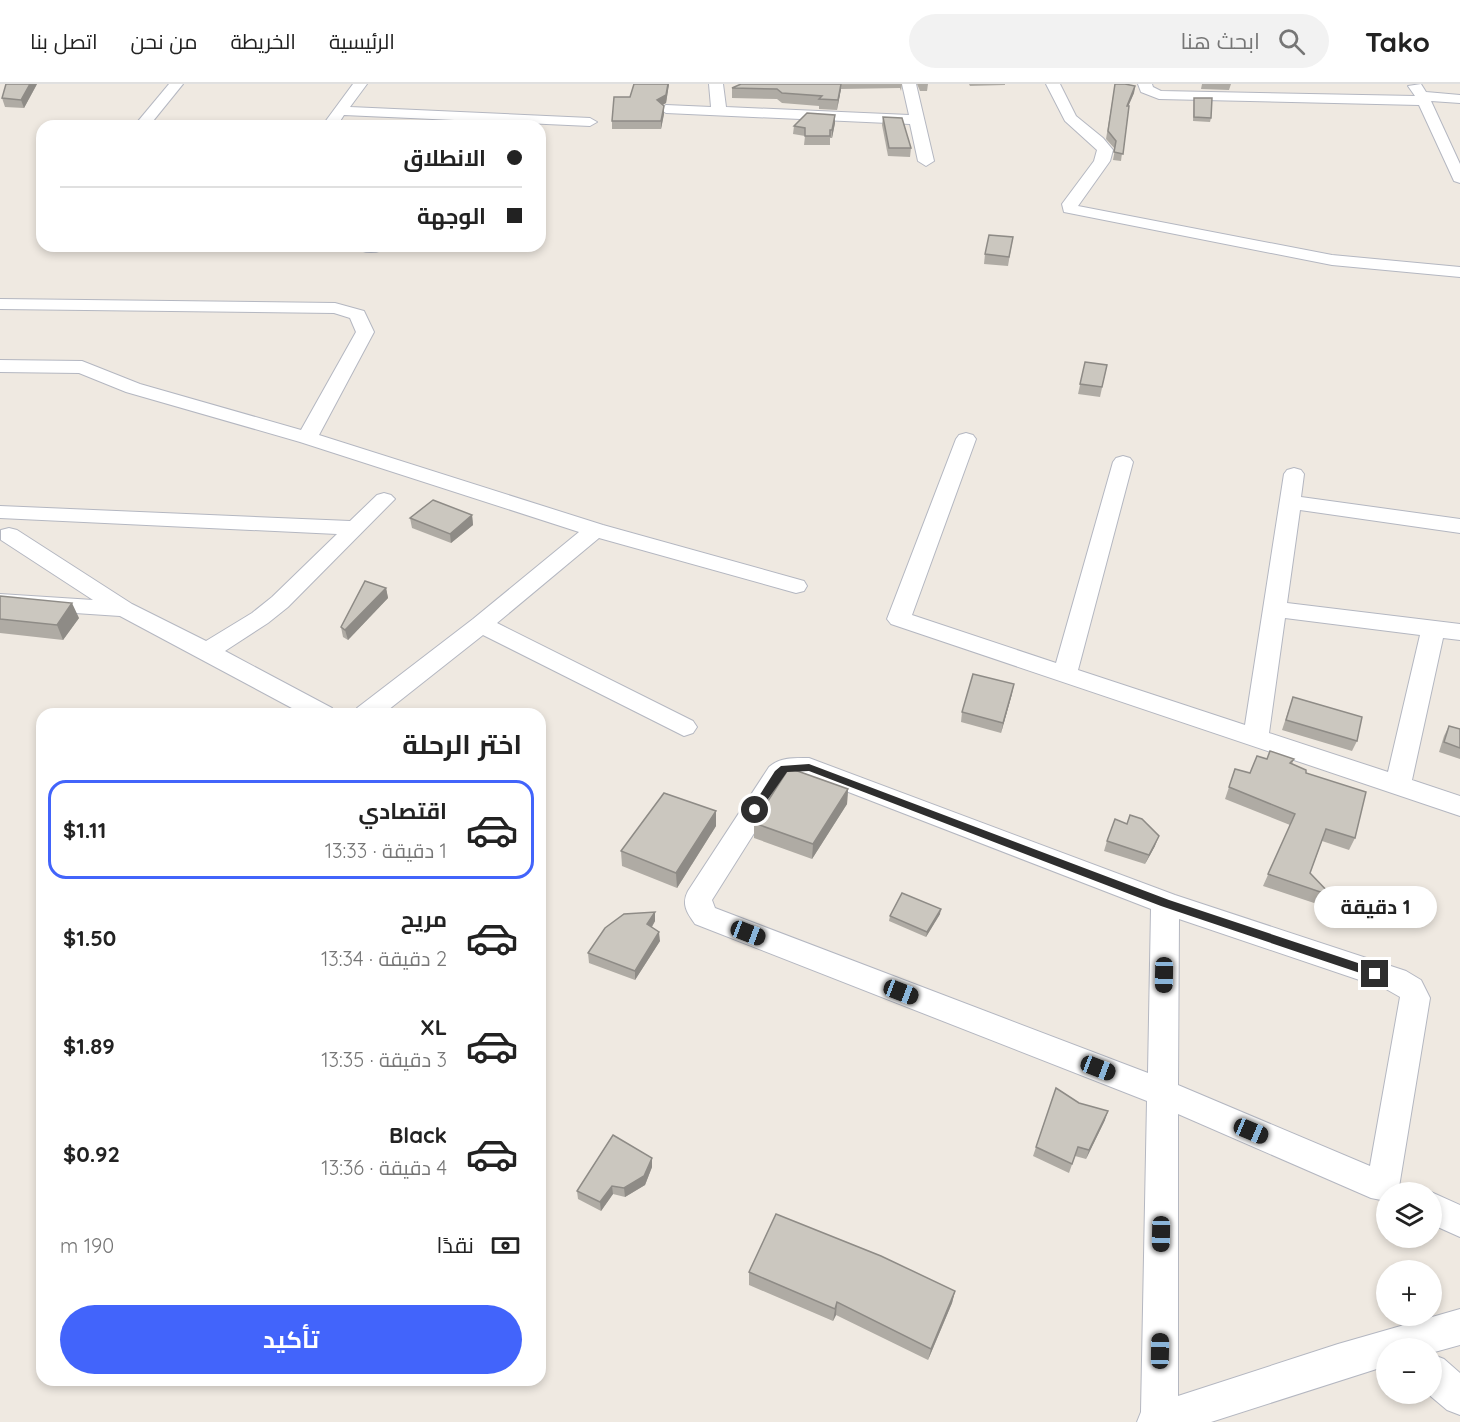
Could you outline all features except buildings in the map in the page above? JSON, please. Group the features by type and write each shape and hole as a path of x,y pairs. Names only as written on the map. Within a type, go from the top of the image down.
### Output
{"street":[{"path":"146,120 176,84"},
{"path":"334,120 360,84"},
{"path":"716,84 719,111"},
{"path":"909,84 926,161"},
{"path":"1053,84 1062,96 1070,117 1084,132 1101,143 1105,150 1102,161 1070,204 1070,209 1332,260 1460,272"},
{"path":"1145,84 1146,90 1159,95 1419,94 1460,99"},
{"path":"1419,94 1460,178"},
{"path":"666,109 916,120"},
{"path":"341,111 491,120"},
{"path":"546,123 590,122"},
{"path":"0,304 334,308 358,315 365,332 307,438"},
{"path":"0,366 82,367 133,388 307,438 595,530 796,586"},
{"path":"966,439 899,619 1460,806"},
{"path":"1065,674 1123,462"},
{"path":"1256,738 1294,474"},
{"path":"207,651 260,618 280,602 384,499"},
{"path":"1290,502 1460,526"},
{"path":"0,512 356,528"},
{"path":"374,708 481,624 595,530"},
{"path":"3,536 124,609 312,708"},
{"path":"0,601 124,609"},
{"path":"1274,609 1460,632"},
{"path":"481,624 684,726"},
{"path":"1398,785 1433,629"},
{"path":"1376,1184 1163,1093 705,916 699,908 698,899 778,774 784,768 809,767 1165,903 1396,980 1411,989 1415,998 1390,1182"},
{"path":"1165,903 1157,1421 1338,1362 1376,1353"},
{"path":"1442,1213 1460,1221"},
{"path":"1428,1338 1460,1327"},
{"path":"1442,1381 1460,1397"}],"route":[{"path":"755,810 784,768 809,767 1165,903 1375,974"}]}
